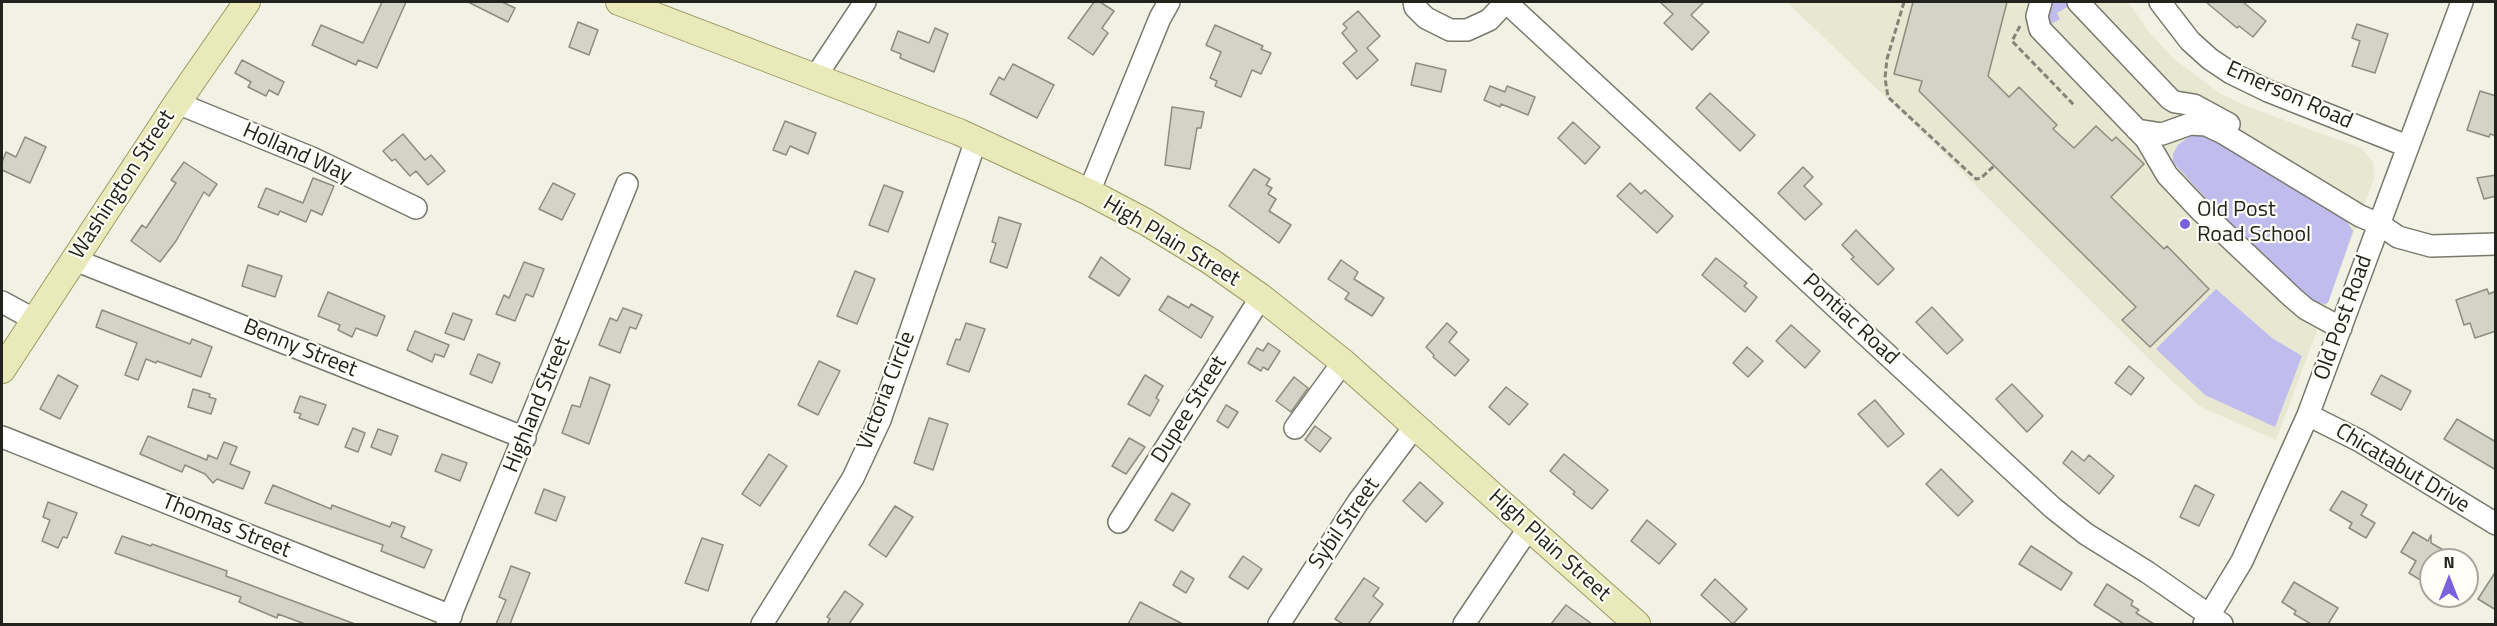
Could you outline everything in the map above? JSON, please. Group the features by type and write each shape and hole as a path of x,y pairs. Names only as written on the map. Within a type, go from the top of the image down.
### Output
{"main road":[{"name":"Washington Street","path":"2,370 177,103 247,2"},
{"name":"High Plain Street","path":"619,2 959,132 1089,192 1146,222 1210,261 1261,297 1343,362 1637,624"}],"street":[{"path":"816,76 865,2"},
{"path":"1089,192 1160,18 1169,2"},
{"name":"Pontiac Road","path":"1414,2 1415,7 1426,18 1450,30 1467,30 1489,20 1506,2 2053,508 2086,534 2147,572 2212,622"},
{"path":"2041,2 2037,16 2040,29 2154,149 2167,175 2268,276 2306,309 2341,328"},
{"path":"2078,2 2173,101 2194,105 2208,112 2364,202 2376,213 2379,224"},
{"name":"Emerson Road","path":"2160,2 2190,41 2210,59 2231,73 2268,91 2407,146"},
{"name":"Old Post Road","path":"2212,622 2308,415 2462,2"},
{"name":"Holland Way","path":"177,103 312,158 416,208"},
{"path":"2137,130 2162,134 2190,124 2206,125 2398,237 2431,246 2496,244"},
{"name":"Victoria Circle","path":"762,624 853,478 880,420 976,141"},
{"name":"Highland Street","path":"449,620 627,184"},
{"name":"Benny Street","path":"75,260 525,438"},
{"name":"Dupee Street","path":"1119,522 1261,297"},
{"path":"2,302 35,320"},
{"path":"1295,428 1343,362"},
{"name":"Chicatabut Drive","path":"2308,415 2360,441 2496,524"},
{"name":"Sybil Street","path":"1279,624 1353,511 1415,426"},
{"name":"Thomas Street","path":"2,437 449,620"},
{"path":"1464,624 1528,529"}],"path":[{"path":"1904,2 1887,58 1885,78 1888,97 1976,179 1981,178 1994,166"},
{"path":"2021,25 2012,41 2074,105"}],"shaded area":[{"name":"Old Post Road School","path":"1787,2 2128,2 2149,32 2174,59 2221,94 2251,108 2361,148 2373,162 2374,179 2276,440 2201,407 2159,369 1935,145"},
{"path":"2066,2 2069,6 2057,13 2060,19 2049,25 2044,21 2051,4"},
{"path":"2201,132 2343,216 2353,231 2328,303 2314,302 2256,254 2173,162 2173,154 2178,145 2190,136"},
{"path":"2216,289 2272,338 2302,356 2275,427 2205,395 2156,349"}],"building":[{"path":"382,2 406,2 377,68 358,60 356,65 312,45 321,25 363,43"},
{"path":"468,2 502,2 515,8 508,22"},
{"path":"1094,2 1100,2 1114,11 1102,28 1108,33 1093,55 1068,38"},
{"path":"1660,2 1704,2 1691,15 1709,32 1692,50 1664,23 1673,14"},
{"path":"1913,2 2007,2 1988,76 2009,97 2019,87 2057,125 2053,129 2074,148 2096,126 2112,141 2116,137 2144,164 2111,197 2164,249 2167,246 2209,289 2150,347 2122,320 2136,307 1919,91 1922,81 1894,74"},
{"path":"2206,2 2243,2 2266,21 2253,37 2239,26 2237,28"},
{"path":"1358,11 1380,36 1367,48 1378,60 1357,79 1343,63 1357,51 1342,33 1347,28 1343,24"},
{"path":"578,22 598,30 589,55 569,47"},
{"path":"2357,24 2388,34 2375,73 2352,66 2360,41 2352,38"},
{"path":"1215,25 1263,46 1261,49 1271,53 1261,74 1252,70 1241,97 1215,86 1217,81 1210,78 1221,52 1206,45"},
{"path":"935,28 948,34 934,72 900,58 901,54 891,50 898,31 929,43"},
{"path":"242,60 284,82 278,95 269,90 266,96 248,87 251,82 235,73"},
{"path":"1416,63 1446,70 1441,92 1411,85"},
{"path":"1013,64 1054,85 1037,118 990,94 999,77 1004,80"},
{"path":"1490,86 1505,92 1507,86 1535,97 1528,115 1484,100"},
{"path":"2480,91 2496,96 2496,136 2490,134 2489,137 2467,130"},
{"path":"1710,93 1755,135 1740,151 1696,108"},
{"path":"1172,107 1204,112 1201,128 1197,128 1190,169 1165,165"},
{"path":"785,121 816,133 808,154 790,146 786,155 773,150"},
{"path":"1573,122 1600,147 1585,164 1558,138"},
{"path":"403,134 425,160 431,155 445,171 428,185 416,171 410,176 395,159 392,161 383,151"},
{"path":"25,137 46,147 30,183 2,170 6,152 16,157"},
{"path":"184,162 217,184 209,196 204,192 176,241 160,262 131,241 142,225 146,228 176,183 171,180"},
{"path":"1803,167 1813,177 1804,186 1822,204 1805,220 1778,193"},
{"path":"1254,169 1270,179 1266,185 1272,188 1268,194 1276,199 1269,211 1291,225 1279,243 1229,206"},
{"path":"2496,175 2496,196 2484,199 2477,178"},
{"path":"313,178 334,186 322,215 311,210 306,222 280,211 278,215 258,207 266,188 303,203"},
{"path":"553,183 575,194 562,220 539,209"},
{"path":"1630,183 1641,194 1645,190 1673,216 1657,233 1617,196"},
{"path":"884,185 903,192 888,232 869,225"},
{"path":"999,217 1021,224 1007,268 990,262 996,243 992,242"},
{"path":"1856,230 1894,269 1878,285 1851,259 1854,257 1842,245"},
{"path":"1101,257 1130,279 1119,296 1089,277"},
{"path":"1716,258 1747,283 1744,286 1757,297 1745,312 1702,275"},
{"path":"1341,260 1358,272 1354,279 1384,298 1372,316 1345,299 1349,293 1328,279"},
{"path":"524,262 544,269 533,297 526,294 515,321 496,314 504,295 509,298"},
{"path":"248,265 282,276 275,297 242,286"},
{"path":"855,271 875,279 857,324 837,316"},
{"path":"2487,289 2489,294 2496,291 2496,331 2475,338 2470,323 2464,325 2456,300"},
{"path":"328,292 385,316 377,336 356,328 352,337 338,330 340,325 318,316"},
{"path":"1168,296 1189,308 1191,304 1213,317 1201,338 1159,310"},
{"path":"1932,307 1963,340 1947,354 1916,322"},
{"path":"623,308 642,315 636,329 630,327 620,353 599,345 610,318 617,321"},
{"path":"102,310 190,344 192,339 212,347 201,377 146,359 138,380 125,375 137,343 96,327"},
{"path":"453,313 472,320 464,340 445,333"},
{"path":"966,323 985,329 969,372 947,364 956,339 960,340"},
{"path":"1447,323 1457,332 1449,342 1469,360 1455,376 1433,357 1434,355 1426,347"},
{"path":"1791,325 1820,351 1805,368 1776,341"},
{"path":"415,331 449,345 444,357 435,354 432,362 407,350"},
{"path":"1268,343 1280,351 1268,370 1263,367 1261,371 1248,363 1257,348 1263,351"},
{"path":"1747,347 1763,361 1748,377 1733,363"},
{"path":"478,354 500,363 492,383 470,374"},
{"path":"819,361 840,371 818,415 798,405"},
{"path":"2129,366 2144,378 2131,395 2115,383"},
{"path":"58,375 78,386 60,419 40,409"},
{"path":"1145,375 1163,386 1156,398 1159,400 1150,416 1128,404"},
{"path":"2381,375 2411,391 2401,410 2371,394"},
{"path":"590,377 610,385 589,444 562,433 572,405 580,407"},
{"path":"1294,377 1308,388 1291,412 1276,401"},
{"path":"2012,384 2043,416 2027,432 1996,399"},
{"path":"1506,387 1528,404 1509,425 1489,407"},
{"path":"193,389 210,394 209,397 216,399 211,414 188,407"},
{"path":"300,396 326,405 318,425 299,418 301,414 294,412"},
{"path":"1875,400 1904,434 1888,447 1858,414"},
{"path":"1226,405 1238,412 1228,428 1217,421"},
{"path":"929,418 948,424 933,470 914,463"},
{"path":"2457,419 2496,442 2496,470 2444,439"},
{"path":"1315,426 1331,438 1320,452 1305,440"},
{"path":"353,428 365,433 358,452 345,447"},
{"path":"378,429 398,436 391,455 371,447"},
{"path":"148,436 207,460 208,455 217,459 224,442 237,447 230,464 250,472 243,489 217,479 213,483 205,474 185,465 182,472 140,454"},
{"path":"1129,438 1145,447 1126,474 1112,466"},
{"path":"2072,451 2084,461 2089,455 2114,476 2099,494 2063,463"},
{"path":"442,454 467,463 460,481 435,471"},
{"path":"769,454 787,466 760,506 742,494"},
{"path":"1564,454 1608,490 1592,509 1550,471"},
{"path":"1941,469 1973,501 1958,516 1926,484"},
{"path":"1420,482 1443,503 1426,522 1403,501"},
{"path":"273,485 331,509 332,505 390,527 392,522 405,527 401,537 432,550 424,568 381,551 383,545 265,503"},
{"path":"2195,485 2214,495 2199,526 2180,517"},
{"path":"544,489 565,497 556,521 535,513"},
{"path":"2342,491 2367,505 2361,515 2375,523 2366,538 2349,528 2352,523 2330,510"},
{"path":"1172,493 1190,504 1173,531 1155,520"},
{"path":"48,502 77,513 67,538 63,537 58,548 42,541 50,520 43,517"},
{"path":"895,506 913,517 886,557 869,545"},
{"path":"1647,520 1676,544 1659,564 1631,541"},
{"path":"2413,532 2428,541 2431,535 2431,543 2440,548 2419,548 2419,579 2409,573 2416,561 2401,552"},
{"path":"122,536 151,546 152,544 227,571 226,576 355,624 305,624 278,614 277,618 239,602 241,597 115,553"},
{"path":"702,538 723,545 708,591 685,583"},
{"path":"2031,546 2072,573 2061,590 2019,564"},
{"path":"1243,556 1262,569 1248,589 1229,577"},
{"path":"511,566 530,573 510,624 496,624 506,600 499,597"},
{"path":"1181,571 1194,579 1186,593 1173,585"},
{"path":"2496,571 2496,610 2479,597"},
{"path":"1364,578 1379,588 1373,596 1383,604 1368,624 1343,624 1335,619"},
{"path":"1715,579 1747,609 1733,624 1701,595"},
{"path":"2294,582 2338,608 2328,624 2311,624 2294,614 2296,611 2282,602"},
{"path":"2107,584 2133,601 2131,605 2139,610 2136,613 2154,624 2124,624 2094,605"},
{"path":"845,591 863,604 849,624 827,624 830,619 827,617"},
{"path":"1140,602 1163,614 1183,624 1128,624"},
{"path":"1566,605 1592,624 1551,624"}],"place":[{"name":"Old Post Road School","path":"2185,224"}]}
